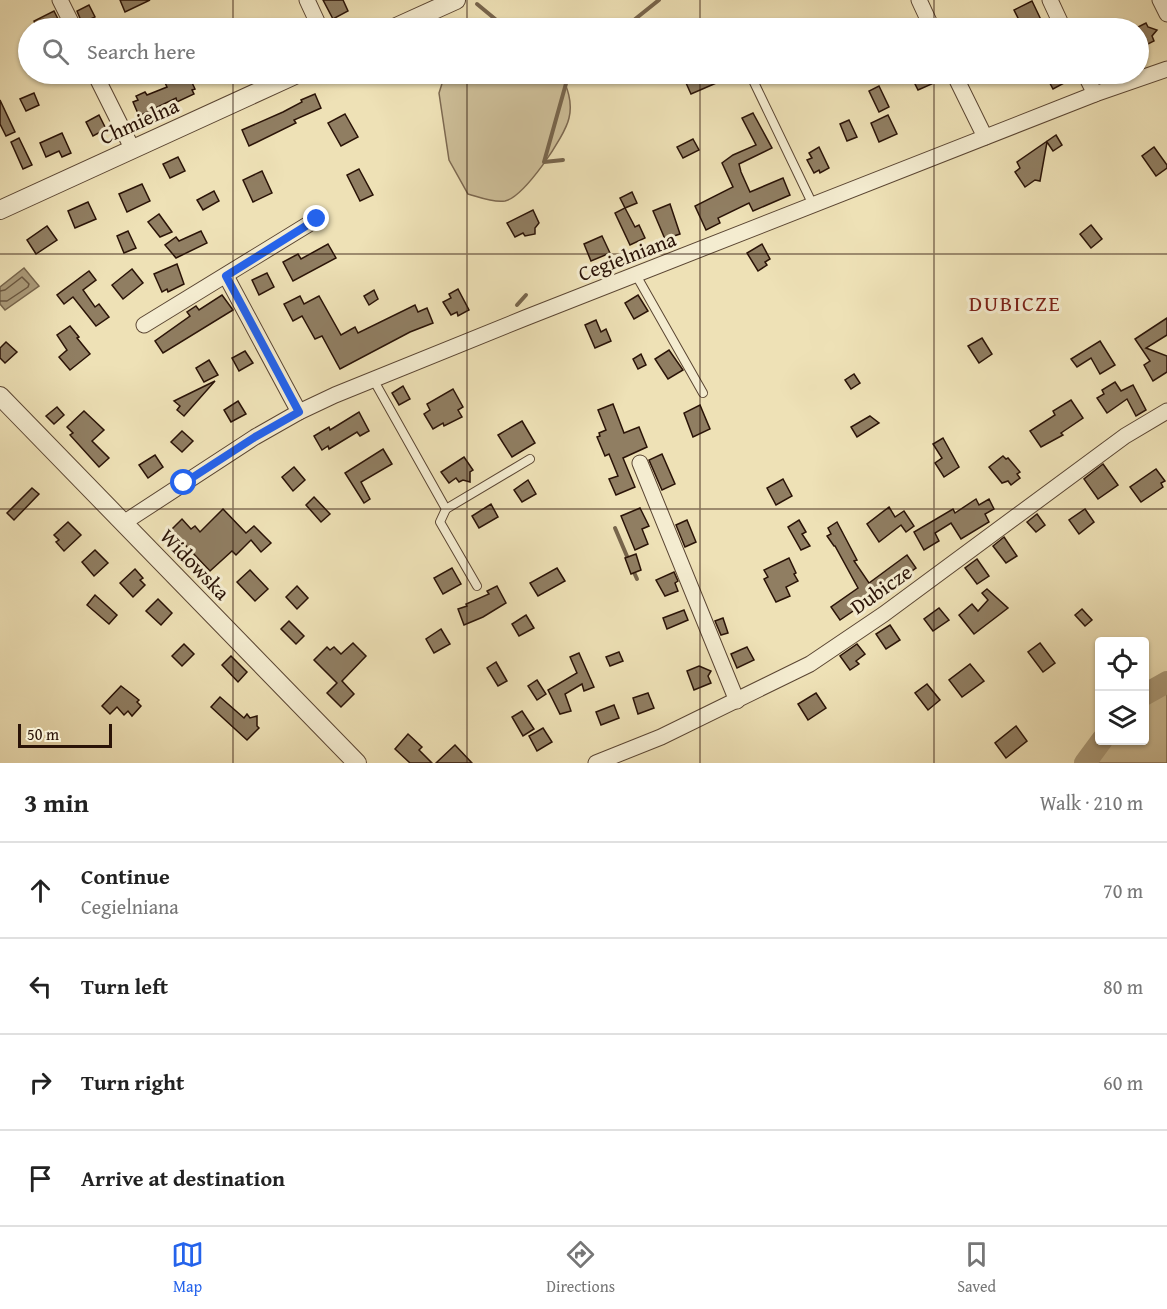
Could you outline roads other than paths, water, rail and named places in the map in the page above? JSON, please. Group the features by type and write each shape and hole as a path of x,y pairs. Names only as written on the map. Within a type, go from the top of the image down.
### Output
{"street":[{"path":"60,0 69,18"},
{"path":"306,0 315,18"},
{"path":"416,18 456,0"},
{"path":"919,0 927,18"},
{"path":"1050,0 1058,18"},
{"path":"1160,0 1167,14"},
{"name":"Cegielniana","path":"1149,75 1167,69"},
{"path":"100,84 132,148"},
{"name":"Chmielna","path":"0,210 275,84"},
{"path":"959,84 985,137"},
{"path":"1090,84 1095,94"},
{"name":"Cegielniana","path":"126,525 130,518 255,437 299,412 373,379 1124,84"},
{"path":"144,325 317,219"},
{"path":"226,276 299,412"},
{"name":"Widowska","path":"0,396 357,763"},
{"name":"Dubicze","path":"596,763 662,737 810,664 884,614 1125,436 1167,411"},
{"path":"640,464 737,701"}],"lane":[{"path":"755,84 813,205"},
{"path":"636,275 703,393"},
{"path":"373,379 446,509"},
{"path":"477,586 440,522 446,509 530,459"}],"water":[{"path":"24,268 39,286 5,310 0,304 0,287"}],"waterway":[{"path":"636,18 659,0"},
{"path":"477,4 494,18"},
{"path":"563,160 544,162 566,84"},
{"path":"517,305 526,295"},
{"path":"615,528 629,561"},
{"path":"633,570 637,579"},
{"path":"1149,692 1167,682"},
{"path":"1085,763 1098,745"}],"district":[{"name":"DUBICZE","path":"1015,303"}]}
